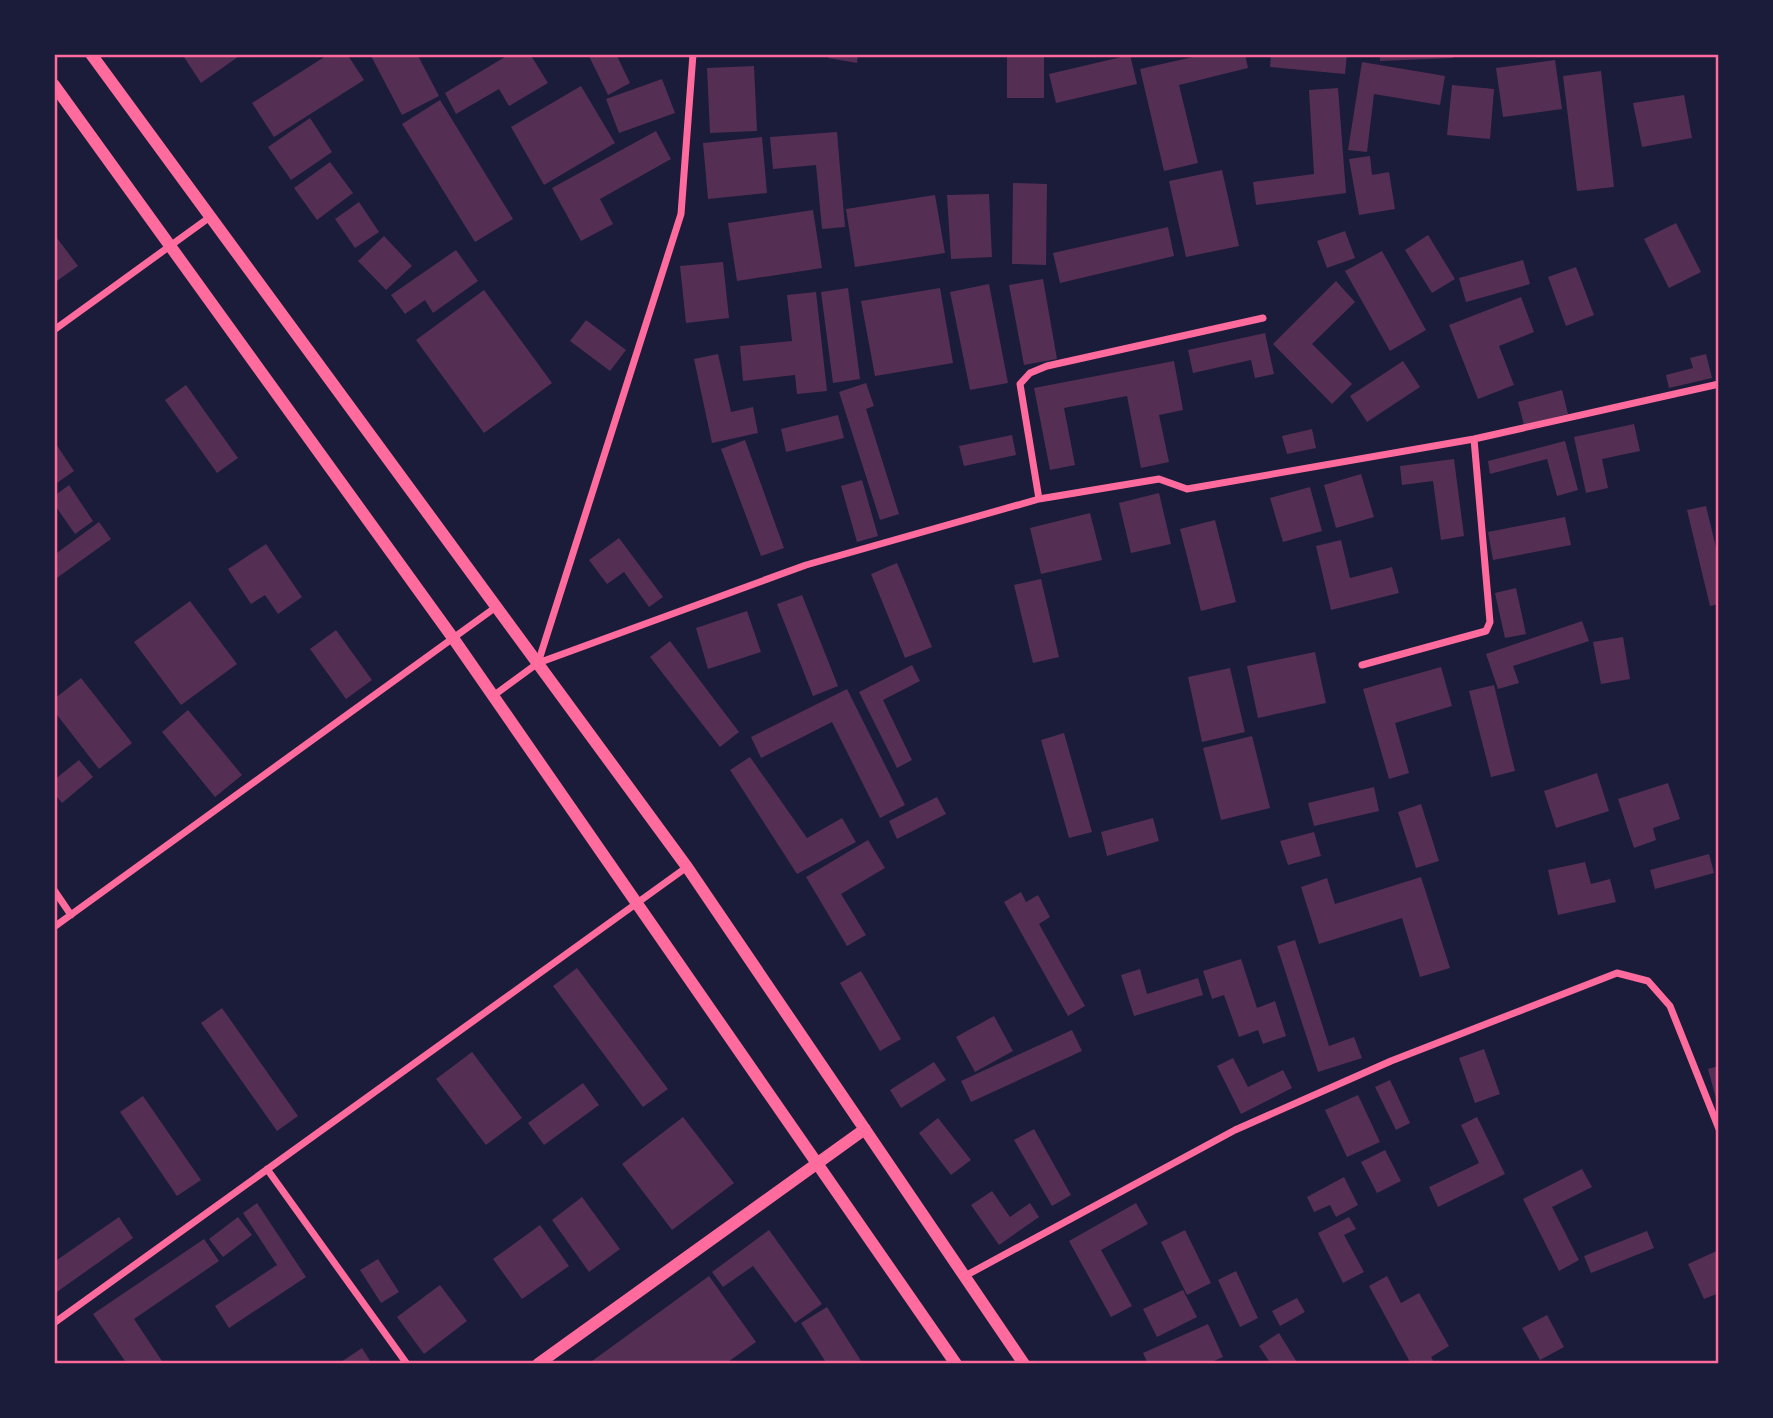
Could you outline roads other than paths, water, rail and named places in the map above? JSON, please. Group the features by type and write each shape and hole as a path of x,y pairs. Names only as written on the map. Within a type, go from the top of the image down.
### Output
{"street":[{"path":"91,54 687,867 1024,1364"},
{"path":"538,663 681,214 693,54"},
{"path":"54,85 453,638 956,1364"},
{"path":"54,330 210,217"},
{"path":"1039,499 1020,384 1030,373 1047,366 1263,318"},
{"path":"493,696 538,663 806,565 1039,499 1159,479 1187,489 1474,439 1719,384"},
{"path":"1362,665 1486,631 1490,622 1474,439"},
{"path":"54,927 496,607"},
{"path":"54,1323 687,867"},
{"path":"54,890 71,915"},
{"path":"965,1276 1235,1129 1391,1061 1617,973 1648,981 1670,1006 1719,1129"},
{"path":"538,1364 865,1129"},
{"path":"267,1169 407,1364"}]}
